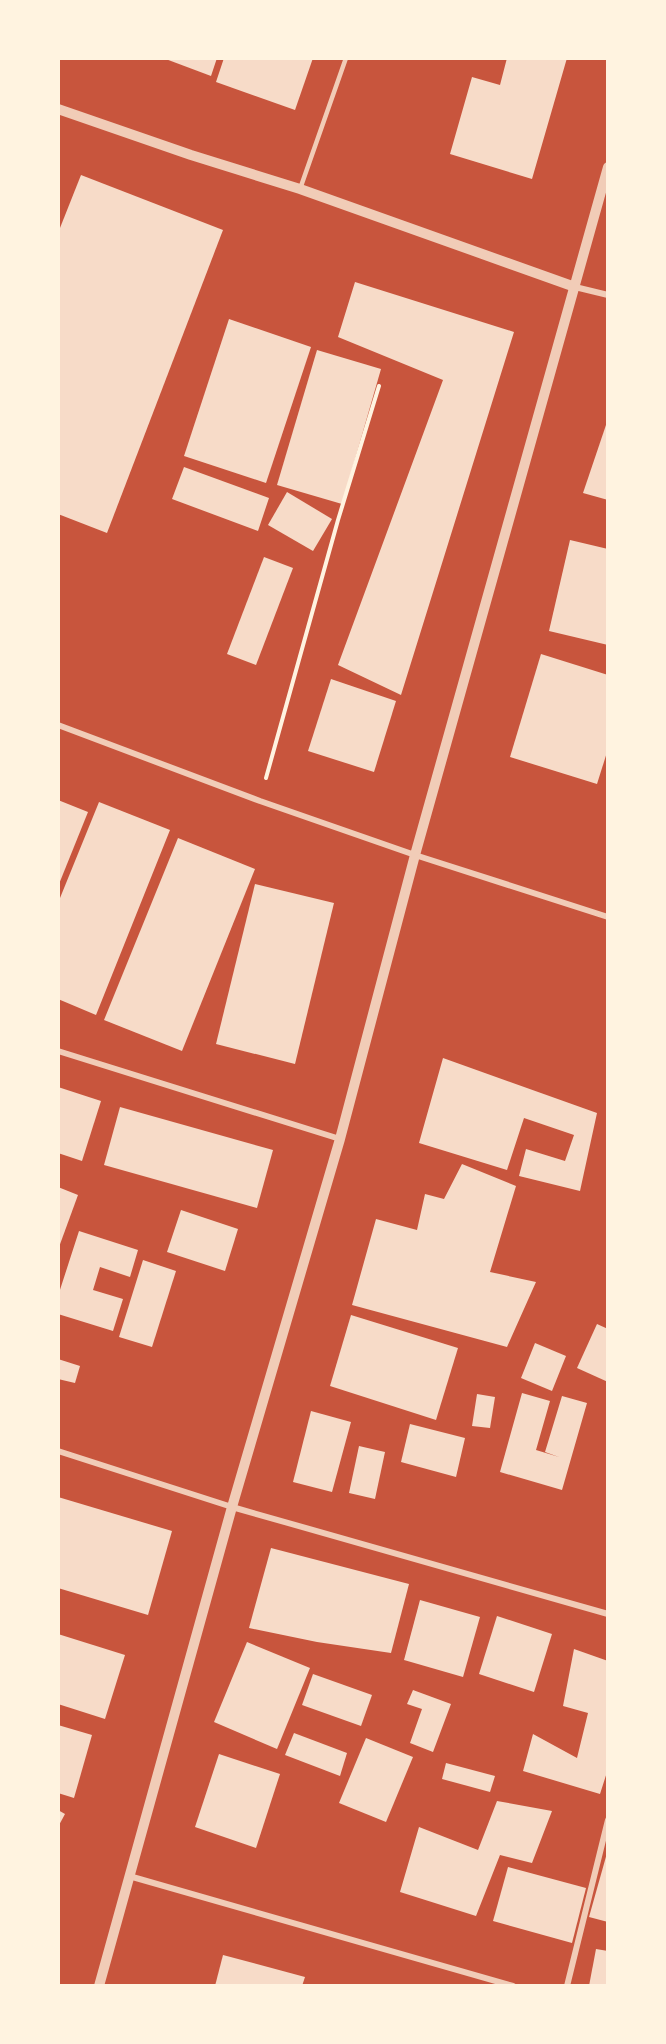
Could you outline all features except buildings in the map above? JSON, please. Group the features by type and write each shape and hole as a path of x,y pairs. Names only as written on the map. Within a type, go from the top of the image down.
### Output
{"street":[{"path":"58,109 191,155 300,189 575,287 608,295"},
{"path":"99,1986 232,1507 340,1139 415,855 608,167"},
{"path":"58,725 260,801 415,855 608,917"},
{"path":"58,1052 340,1139"},
{"path":"58,1451 232,1507 608,1614"},
{"path":"567,1986 608,1820"},
{"path":"128,1876 513,1986"}],"lane":[{"path":"300,189 346,58"}],"path":[{"path":"260,801 338,520 379,386"}]}
